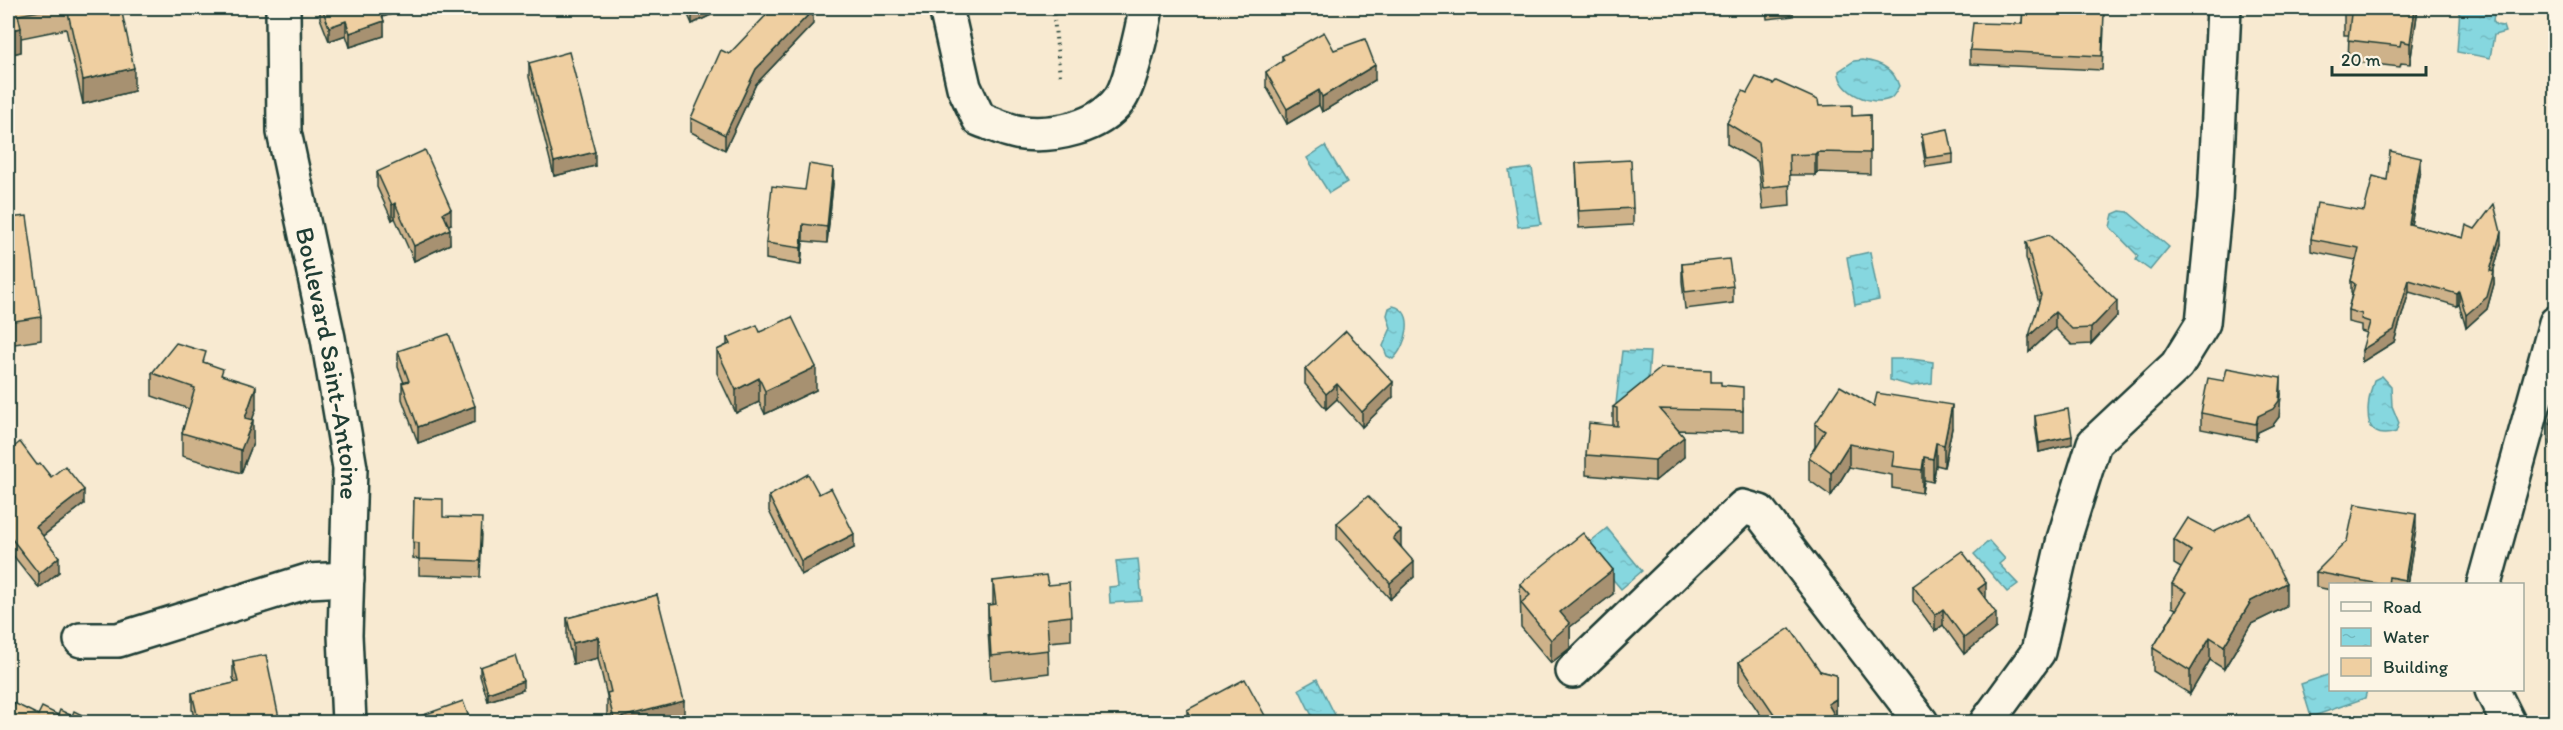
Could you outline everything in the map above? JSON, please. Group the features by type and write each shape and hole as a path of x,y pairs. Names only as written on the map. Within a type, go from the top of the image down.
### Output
{"street":[{"name":"Boulevard Saint-Antoine","path":"283,8 284,132 328,338 350,468 345,635 349,723"},
{"path":"946,8 964,87 979,119 1021,133 1062,133 1098,118 1120,100 1142,34 1146,8"},
{"path":"1988,723 2038,652 2064,538 2094,443 2177,365 2203,323 2215,200 2224,8"},
{"path":"2485,583 2556,323"},
{"path":"1573,671 1743,507 1760,512 1921,723"},
{"path":"81,640 118,640 308,581 346,579"},
{"path":"2492,691 2508,723"}],"path":[{"path":"1053,8 1060,76"}],"water":[{"path":"2460,8 2495,8 2493,21 2496,25 2503,26 2505,32 2494,35 2490,58 2457,52"},
{"path":"1863,60 1881,65 1894,75 1899,86 1891,98 1884,101 1866,99 1850,91 1844,85 1839,71 1854,61"},
{"path":"1325,146 1347,182 1329,193 1307,158"},
{"path":"1532,168 1541,224 1518,227 1509,171"},
{"path":"2120,211 2128,212 2169,247 2150,270 2136,260 2138,256 2110,227 2113,214"},
{"path":"1870,252 1879,300 1855,305 1847,257"},
{"path":"1393,306 1405,315 1407,330 1402,346 1393,359 1387,356 1383,346 1391,328 1387,315 1389,308"},
{"path":"1622,351 1650,352 1647,395 1633,406 1616,404"},
{"path":"1890,359 1933,362 1932,383 1912,386 1890,380"},
{"path":"2382,376 2391,386 2392,406 2399,423 2396,432 2384,434 2376,432 2368,418 2369,399 2374,380"},
{"path":"1607,528 1642,571 1621,589 1585,546"},
{"path":"1989,541 2005,559 1999,564 2018,584 2007,592 1974,554"},
{"path":"1138,559 1142,601 1110,603 1109,587 1119,586 1116,561"},
{"path":"2329,674 2329,691 2367,691 2365,698 2311,717 2301,684"},
{"path":"1317,679 1337,719 1331,722 1315,722 1299,689"}],"building":[{"path":"8,8 56,8 18,15 21,28 8,31"},
{"path":"67,8 121,8 134,68 83,80"},
{"path":"322,8 379,8 384,21 350,33 346,21 329,27"},
{"path":"773,8 811,8 813,10 756,69 725,135 691,118 721,50 729,54"},
{"path":"2023,8 2087,8 2086,13 2104,14 2102,56 1970,50 1973,23 2022,24"},
{"path":"2344,8 2415,8 2410,43 2401,41 2400,46 2348,40 2351,14 2344,13"},
{"path":"1324,32 1334,50 1365,39 1375,65 1322,97 1319,90 1287,109 1266,72 1284,60 1282,56"},
{"path":"569,52 595,152 554,162 529,63"},
{"path":"1756,77 1773,84 1776,81 1818,100 1819,106 1852,105 1852,116 1870,115 1870,153 1817,152 1789,155 1790,185 1763,188 1758,142 1727,123 1743,91 1747,93"},
{"path":"1948,129 1953,154 1926,158 1922,134"},
{"path":"425,150 451,209 443,213 450,229 414,246 395,203 392,205 377,172"},
{"path":"2390,151 2421,158 2409,224 2463,238 2466,225 2475,229 2494,204 2501,232 2490,271 2494,272 2487,297 2466,315 2459,292 2457,294 2409,280 2394,330 2362,350 2370,322 2361,319 2362,314 2348,310 2355,284 2351,281 2359,248 2311,239 2317,203 2364,211 2373,176 2387,180"},
{"path":"1631,160 1633,208 1579,211 1576,163"},
{"path":"809,164 833,168 827,227 803,224 801,248 766,243 772,186 805,190"},
{"path":"27,216 41,317 8,322 8,218"},
{"path":"2049,235 2117,301 2091,328 2072,329 2055,312 2029,336 2041,295 2026,242"},
{"path":"1729,259 1733,286 1685,292 1682,264"},
{"path":"792,317 816,367 765,391 759,378 736,390 717,350 730,344 727,338 757,325 760,332"},
{"path":"1346,331 1393,382 1362,412 1337,384 1326,394 1305,369"},
{"path":"449,334 475,406 418,427 402,383 409,381 398,351"},
{"path":"176,343 206,352 203,362 223,369 221,375 256,386 245,418 253,420 241,450 182,433 195,388 152,373"},
{"path":"1661,368 1711,370 1711,382 1743,387 1743,411 1660,409 1684,437 1655,460 1586,455 1589,423 1617,426 1617,408 1613,407"},
{"path":"2227,368 2281,378 2279,401 2273,409 2258,416 2256,424 2201,413 2208,378 2224,381"},
{"path":"1840,386 1874,406 1877,393 1952,405 1944,445 1936,443 1933,459 1924,457 1922,470 1892,466 1894,452 1849,444 1831,473 1809,457 1825,431 1815,424"},
{"path":"2556,402 2556,425 2550,423"},
{"path":"2068,409 2072,436 2039,443 2035,416"},
{"path":"20,442 37,465 40,463 51,477 65,466 84,490 36,527 59,557 39,574 8,534 8,452"},
{"path":"808,474 819,494 831,488 854,534 801,561 769,496"},
{"path":"1368,496 1401,531 1393,538 1414,562 1390,583 1337,523"},
{"path":"414,498 443,499 443,517 482,518 480,561 419,559 419,543 413,542"},
{"path":"2355,504 2416,514 2405,580 2389,577 2388,583 2374,583 2316,572 2347,541"},
{"path":"2251,514 2286,583 2251,601 2224,646 2210,637 2190,671 2153,648 2187,592 2172,584 2191,551 2174,540 2188,518 2214,532"},
{"path":"1583,533 1613,570 1560,612 1570,624 1551,640 1521,603 1530,595 1520,584"},
{"path":"1962,551 1986,583 1978,589 1996,613 1964,638 1943,609 1935,615 1913,586"},
{"path":"1046,575 1048,585 1069,583 1071,616 1047,619 1049,650 991,656 988,605 996,604 993,581"},
{"path":"657,595 684,701 614,719 607,693 611,692 598,637 573,643 567,618"},
{"path":"1790,628 1820,671 1836,675 1836,699 1828,704 1839,723 1780,723 1739,662"},
{"path":"266,655 280,723 229,723 228,717 199,723 192,693 238,682 233,661"},
{"path":"515,655 523,681 488,693 480,667"},
{"path":"1245,679 1269,723 1194,723 1187,710"},
{"path":"463,701 471,723 416,723 415,718"},
{"path":"14,703 38,715 42,707 58,715 60,710 72,716 74,711 98,723 8,723 8,716"}]}
